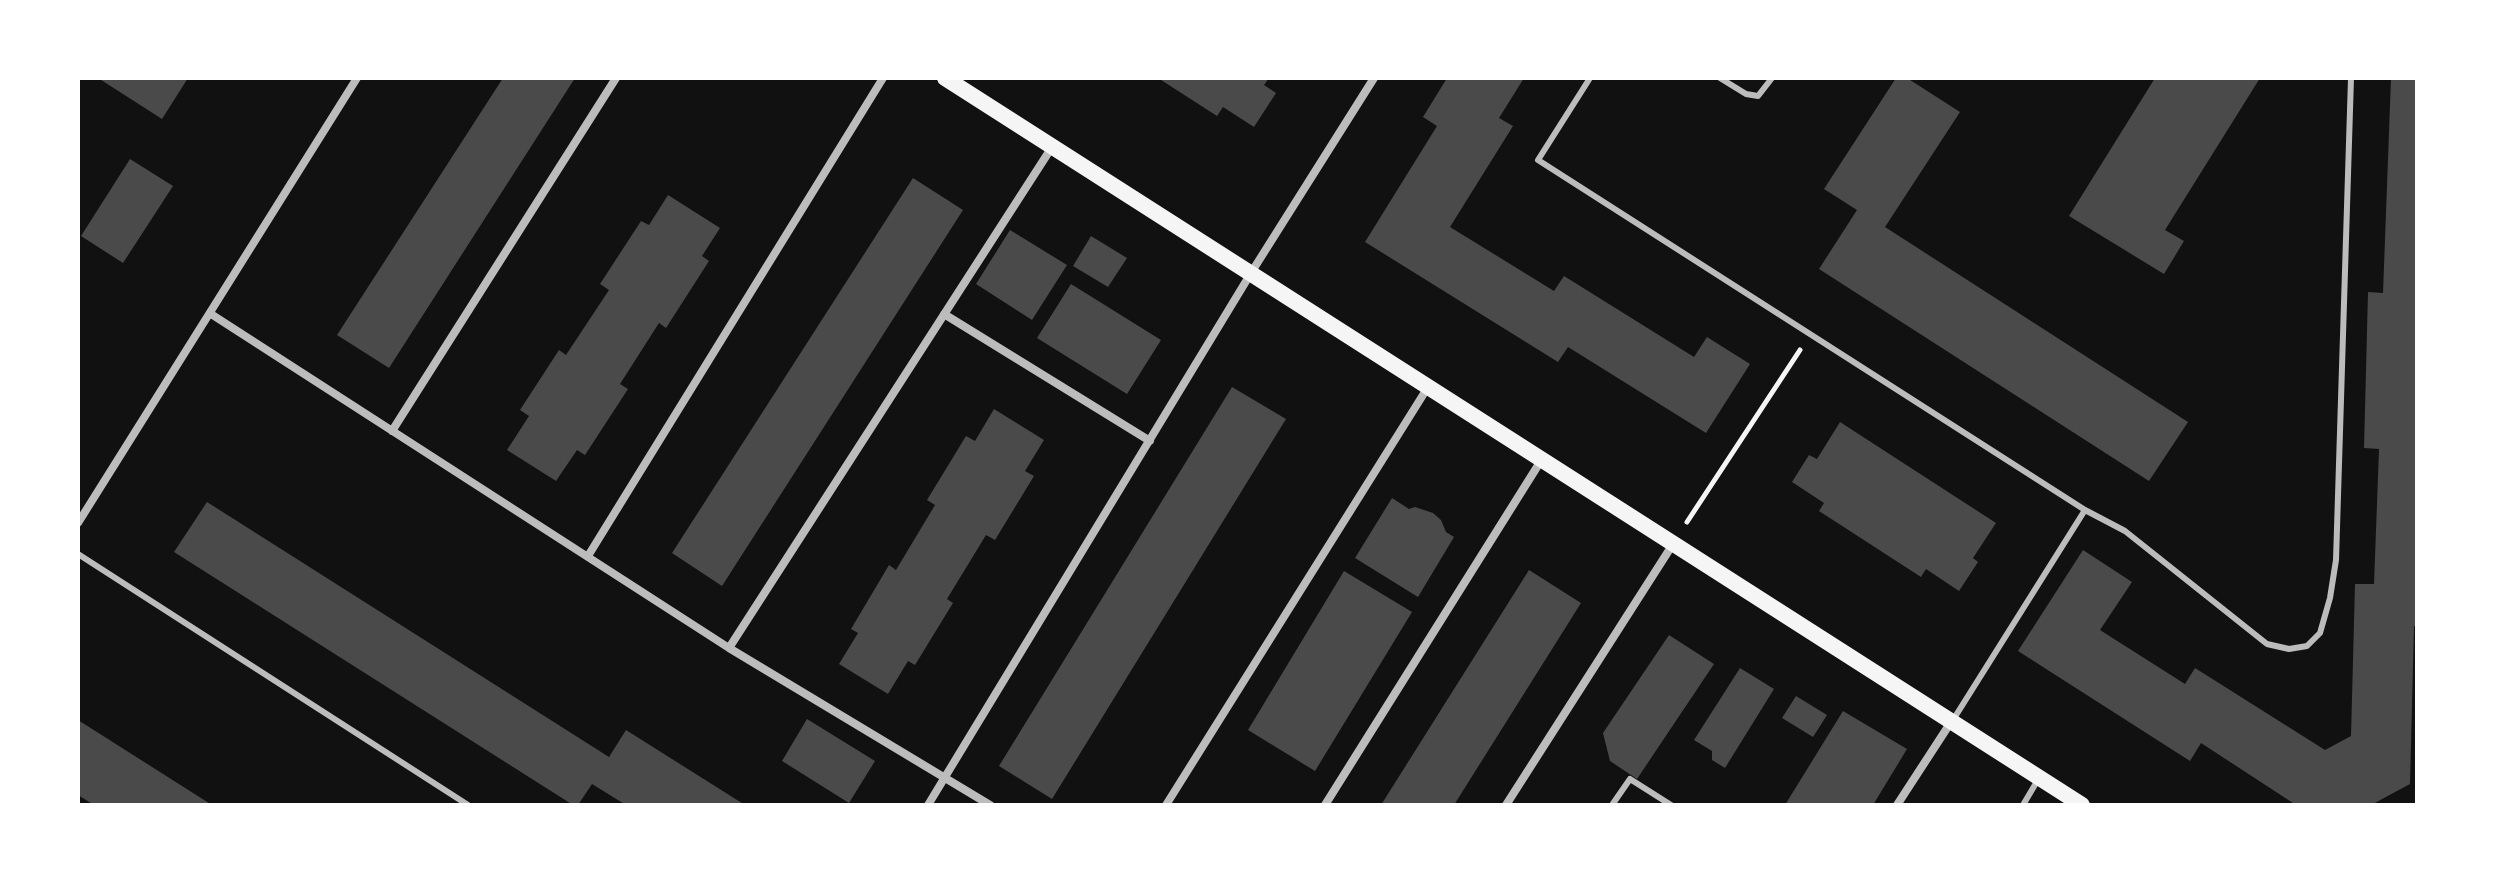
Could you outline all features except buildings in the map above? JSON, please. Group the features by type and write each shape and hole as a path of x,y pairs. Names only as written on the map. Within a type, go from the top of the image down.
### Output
{"main road":[{"path":"945,78 2082,805"}],"street":[{"path":"78,523 357,78"},
{"path":"392,431 616,78"},
{"path":"588,556 883,78"},
{"path":"928,805 1251,273 1374,78"},
{"path":"729,648 1052,147"},
{"path":"211,314 729,648 990,805"},
{"path":"944,314 1150,441"},
{"path":"1166,805 1429,386"},
{"path":"1325,805 1542,459"},
{"path":"1506,805 1674,543"},
{"path":"1897,805 1952,721"}],"lane":[{"path":"1590,78 1538,160 2085,510 2125,531 2267,644 2289,649 2307,646 2320,633 2336,560 2351,78"},
{"path":"1720,78 1746,94 1758,96 1772,78"},
{"path":"1952,721 2085,510"},
{"path":"78,554 468,805"},
{"path":"2023,805 2039,778"},
{"path":"1612,805 1630,779 1671,805"}],"path":[{"path":"1674,543 1811,332"}]}
